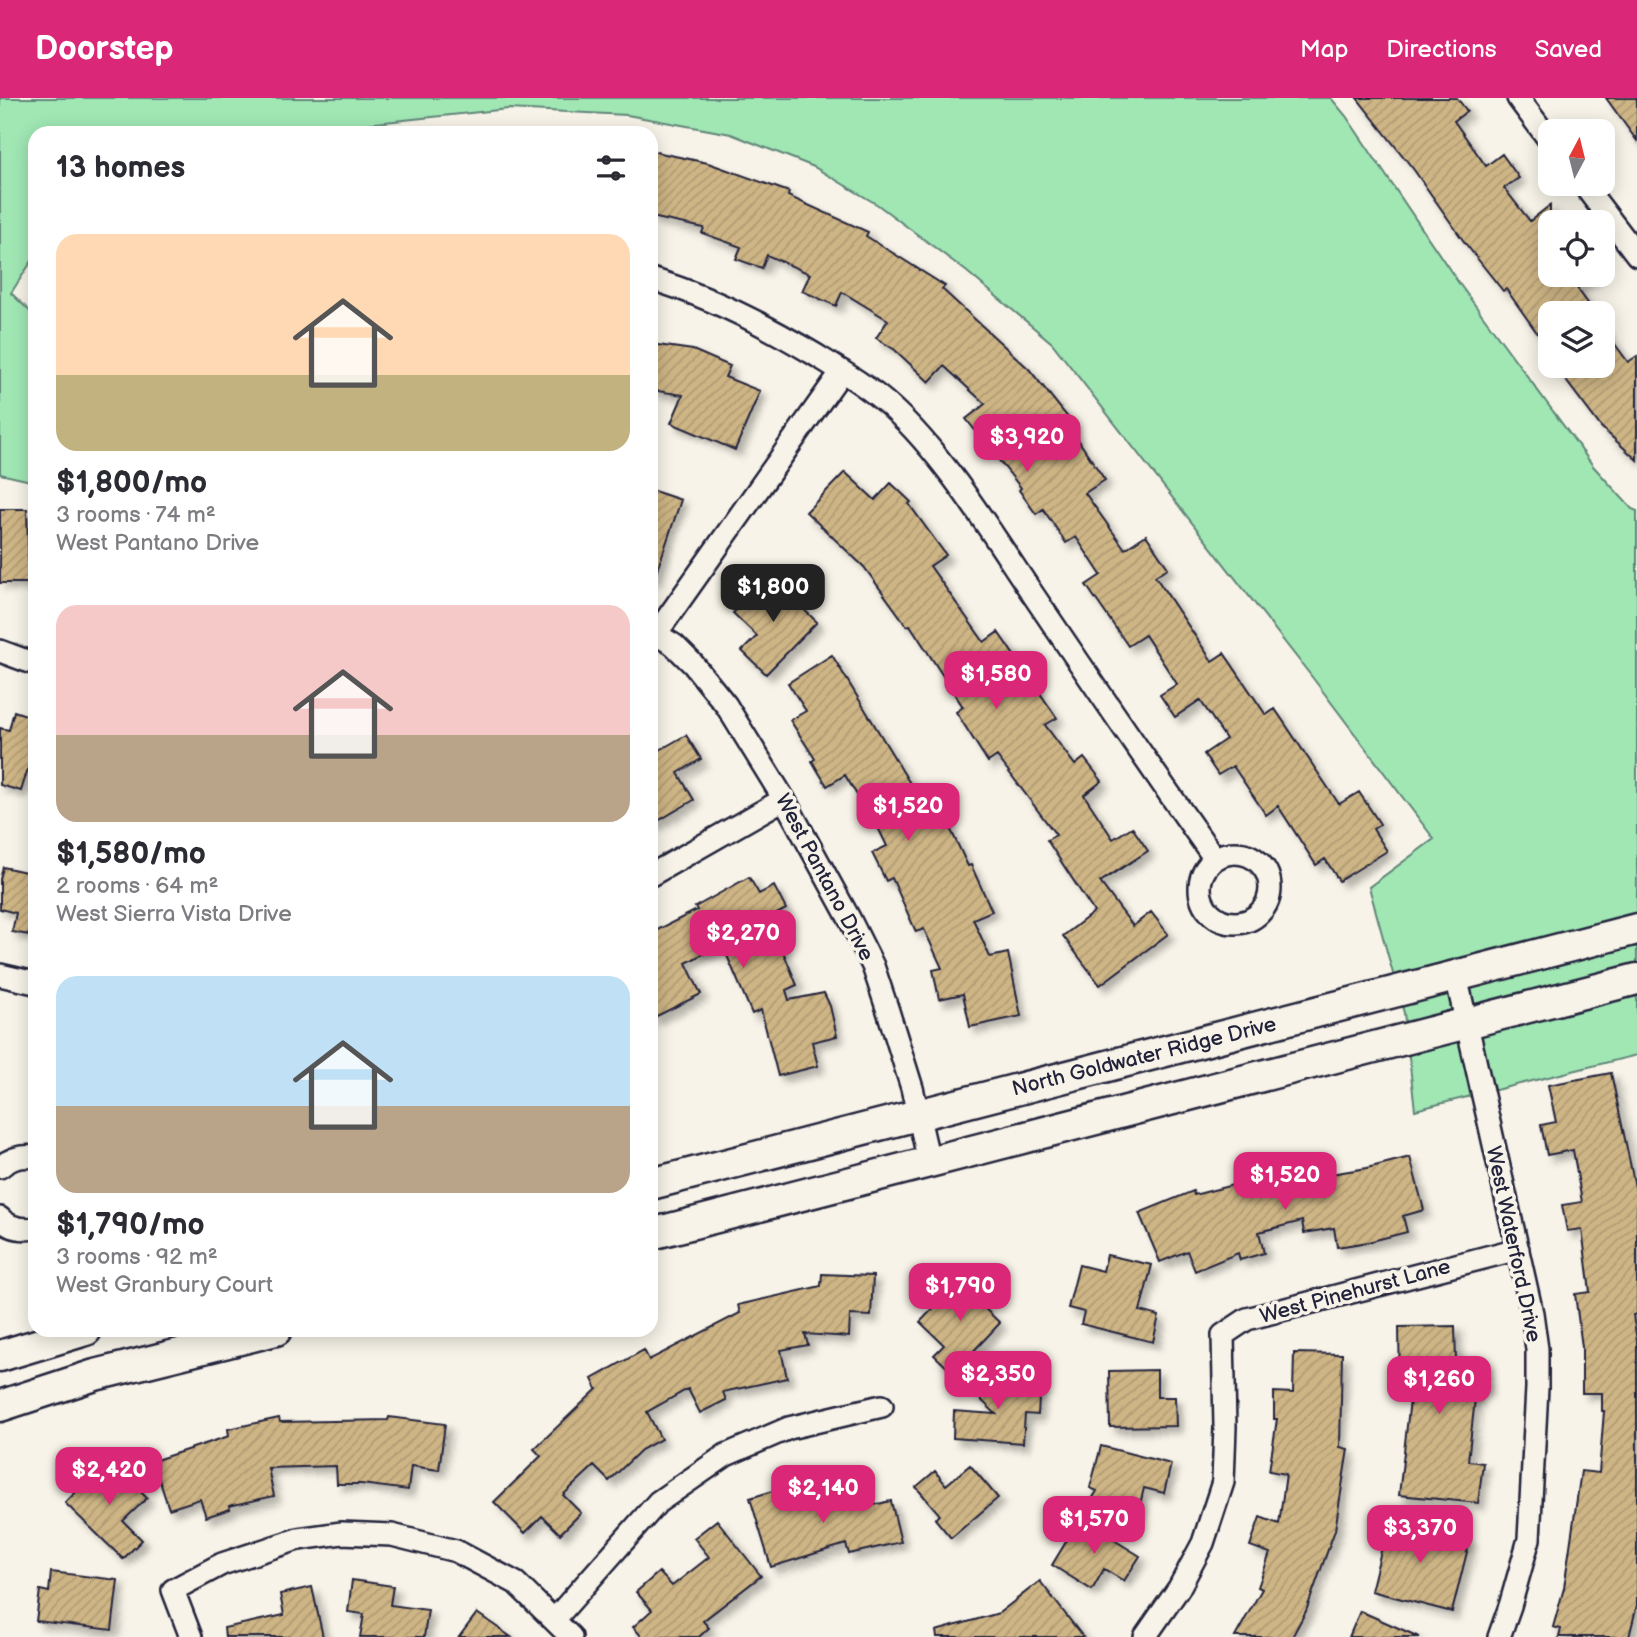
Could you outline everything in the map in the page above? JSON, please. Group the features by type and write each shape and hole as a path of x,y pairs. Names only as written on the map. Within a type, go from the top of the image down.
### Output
{"street":[{"path":"1518,98 1538,125"},
{"path":"1592,196 1637,255"},
{"path":"658,281 735,311 842,371 892,408 934,454 988,528 1215,859"},
{"path":"658,627 842,371"},
{"name":"West Pantano Drive","path":"658,635 674,645 693,664 726,705 784,799 849,918 873,966 919,1114 929,1161"},
{"path":"0,651 28,661"},
{"path":"658,871 784,799"},
{"name":"North Goldwater Ridge Drive","path":"658,1182 1637,929"},
{"path":"0,975 28,981"},
{"name":"West Waterford Drive","path":"1456,976 1532,1313 1537,1349 1537,1425 1529,1539 1499,1637"},
{"path":"658,1232 1637,979"},
{"path":"0,1167 9,1160 28,1154"},
{"path":"0,1218 14,1227 28,1230"},
{"name":"West Pinehurst Lane","path":"1145,1637 1179,1588 1203,1544 1223,1482 1223,1335 1247,1319 1518,1249"},
{"path":"0,1356 63,1337"},
{"path":"0,1406 95,1375 248,1337"},
{"path":"554,1620 658,1502 726,1455 789,1428 882,1406"},
{"path":"191,1637 173,1590 222,1564 298,1539 341,1533 392,1535 456,1551 516,1583 572,1637"}],"green space":[{"path":"0,98 1331,98 1346,116 1458,282 1594,467 1632,509 1637,511 1637,1055 1415,1110 1404,1013 1369,887 1434,839 1312,677 1052,343 966,271 878,205 814,167 731,134 627,115 508,109 347,126 28,126 28,267 11,293 28,309 28,480 0,474"}],"building":[{"path":"1357,98 1457,98 1467,111 1454,121 1486,166 1502,154 1519,178 1504,188 1530,221 1538,215 1538,287 1578,287 1586,301 1538,301 1538,334 1506,289 1503,291 1465,243 1414,170"},
{"path":"1606,98 1637,98 1637,141"},
{"path":"658,152 708,163 789,192 788,196 868,232 866,236 945,286 942,289 1029,369 1074,425 1070,428 1105,480 1085,493 1125,549 1146,535 1168,568 1155,576 1212,661 1224,653 1266,715 1275,709 1339,804 1359,792 1380,824 1373,829 1387,851 1339,881 1325,859 1316,865 1278,806 1266,815 1233,766 1218,775 1204,754 1226,739 1200,700 1175,717 1160,695 1177,684 1145,635 1128,646 1086,585 1101,575 1076,537 1066,543 1043,509 1036,514 1019,490 1021,488 966,419 985,404 944,366 929,382 895,350 876,338 888,320 842,292 836,306 802,291 810,274 767,255 762,268 736,259 741,247 702,233 704,228 658,218"},
{"path":"1615,344 1628,362 1637,356 1637,460 1601,427 1564,378 1615,378"},
{"path":"658,345 693,350 730,366 725,377 760,391 735,450 671,423 683,395 658,391"},
{"path":"845,472 875,500 891,483 911,502 909,504 946,555 930,566 984,642 998,632 1057,718 1045,725 1075,765 1084,758 1102,781 1084,795 1113,839 1132,827 1148,851 1100,882 1133,926 1151,912 1168,934 1100,985 1063,936 1094,912 1047,840 1056,835 997,756 988,762 956,712 963,707 910,625 907,626 864,567 806,512"},
{"path":"658,492 681,500 658,567"},
{"path":"0,509 27,509 28,583 0,583"},
{"path":"769,576 817,622 766,674 742,651 757,636 733,613"},
{"path":"832,655 917,795 931,788 992,911 973,919 990,957 1008,953 1021,1016 970,1027 963,994 939,999 933,970 942,968 924,929 916,932 892,878 886,881 872,853 887,846 867,805 864,807 845,775 827,786 812,761 815,759 790,720 806,711 788,683"},
{"path":"14,711 28,716 28,768 21,791 0,785 0,728 9,730"},
{"path":"686,735 701,759 678,773 694,800 658,821 658,751"},
{"path":"3,867 26,872 28,867 28,935 12,932 16,913 0,909 0,879"},
{"path":"749,877 759,894 774,886 786,909 769,918 797,985 786,990 789,1000 824,993 830,1006 837,1036 812,1042 818,1066 778,1076 761,1010 752,1014 722,944 686,963 701,994 658,1016 658,930 697,910 695,907"},
{"path":"1611,1073 1637,1196 1637,1314 1633,1315 1637,1341 1637,1605 1629,1637 1559,1637 1561,1629 1553,1627 1564,1588 1581,1471 1599,1473 1604,1411 1602,1393 1582,1393 1582,1347 1575,1294 1590,1292 1582,1229 1567,1231 1562,1205 1582,1202 1573,1150 1547,1155 1541,1125 1556,1122 1548,1085"},
{"path":"1410,1157 1424,1210 1403,1216 1407,1232 1368,1242 1337,1247 1334,1228 1304,1233 1302,1221 1259,1232 1264,1253 1240,1260 1238,1253 1195,1271 1187,1251 1160,1262 1139,1213 1193,1191 1194,1195 1279,1173 1282,1182 1367,1168"},
{"path":"1107,1255 1152,1265 1140,1311 1159,1316 1153,1342 1081,1324 1084,1312 1068,1308 1079,1265 1103,1271"},
{"path":"822,1274 873,1276 871,1316 850,1315 849,1337 805,1334 808,1345 781,1350 787,1378 723,1392 726,1400 700,1413 688,1389 647,1412 661,1439 641,1450 609,1481 594,1466 563,1495 581,1513 560,1534 542,1516 525,1533 494,1502 541,1456 534,1449 597,1389 592,1379 644,1350 649,1360 740,1313 738,1305 821,1286"},
{"path":"965,1275 986,1295 978,1302 1000,1323 953,1373 934,1355 944,1345 920,1322"},
{"path":"1455,1326 1456,1362 1486,1361 1486,1389 1476,1390 1468,1461 1483,1463 1478,1503 1399,1495 1411,1391 1400,1392 1399,1327"},
{"path":"1294,1353 1342,1354 1340,1447 1348,1449 1335,1530 1306,1611 1292,1637 1235,1637 1262,1589 1258,1587 1270,1553 1250,1546 1260,1517 1279,1524 1286,1474 1269,1471 1277,1419 1274,1419 1274,1392 1293,1393"},
{"path":"1157,1370 1157,1397 1175,1397 1176,1426 1110,1427 1109,1371"},
{"path":"959,1379 1040,1384 1038,1415 1025,1414 1023,1443 953,1438 954,1411 996,1414"},
{"path":"389,1417 445,1424 439,1470 411,1466 408,1490 337,1484 336,1466 268,1468 274,1496 229,1506 230,1509 206,1517 200,1499 169,1509 153,1461 229,1436 228,1429 279,1418 280,1422 388,1420"},
{"path":"1101,1446 1171,1464 1164,1493 1144,1488 1137,1517 1089,1504 1097,1491 1090,1488"},
{"path":"108,1460 147,1498 123,1521 142,1540 123,1559 65,1503"},
{"path":"970,1465 998,1498 951,1538 935,1519 940,1515 916,1487 935,1471 946,1485"},
{"path":"864,1488 869,1506 891,1501 901,1542 849,1554 846,1544 771,1567 750,1498 776,1490 782,1509"},
{"path":"1080,1519 1140,1556 1124,1581 1104,1569 1092,1590 1052,1565"},
{"path":"1389,1519 1470,1540 1452,1612 1371,1591"},
{"path":"717,1520 761,1576 703,1621 709,1628 699,1637 642,1637 633,1627 652,1610 636,1592 659,1572 672,1586 709,1557 694,1538"},
{"path":"51,1572 118,1580 112,1630 36,1621 40,1590 49,1592"},
{"path":"352,1580 393,1586 390,1605 428,1610 424,1637 360,1637 364,1614 348,1612"},
{"path":"1040,1581 1083,1637 937,1637 936,1631 999,1613"},
{"path":"312,1587 323,1637 225,1637 224,1628 284,1615 280,1594"},
{"path":"1360,1611 1419,1637 1349,1637"},
{"path":"477,1613 511,1637 459,1637"}]}
